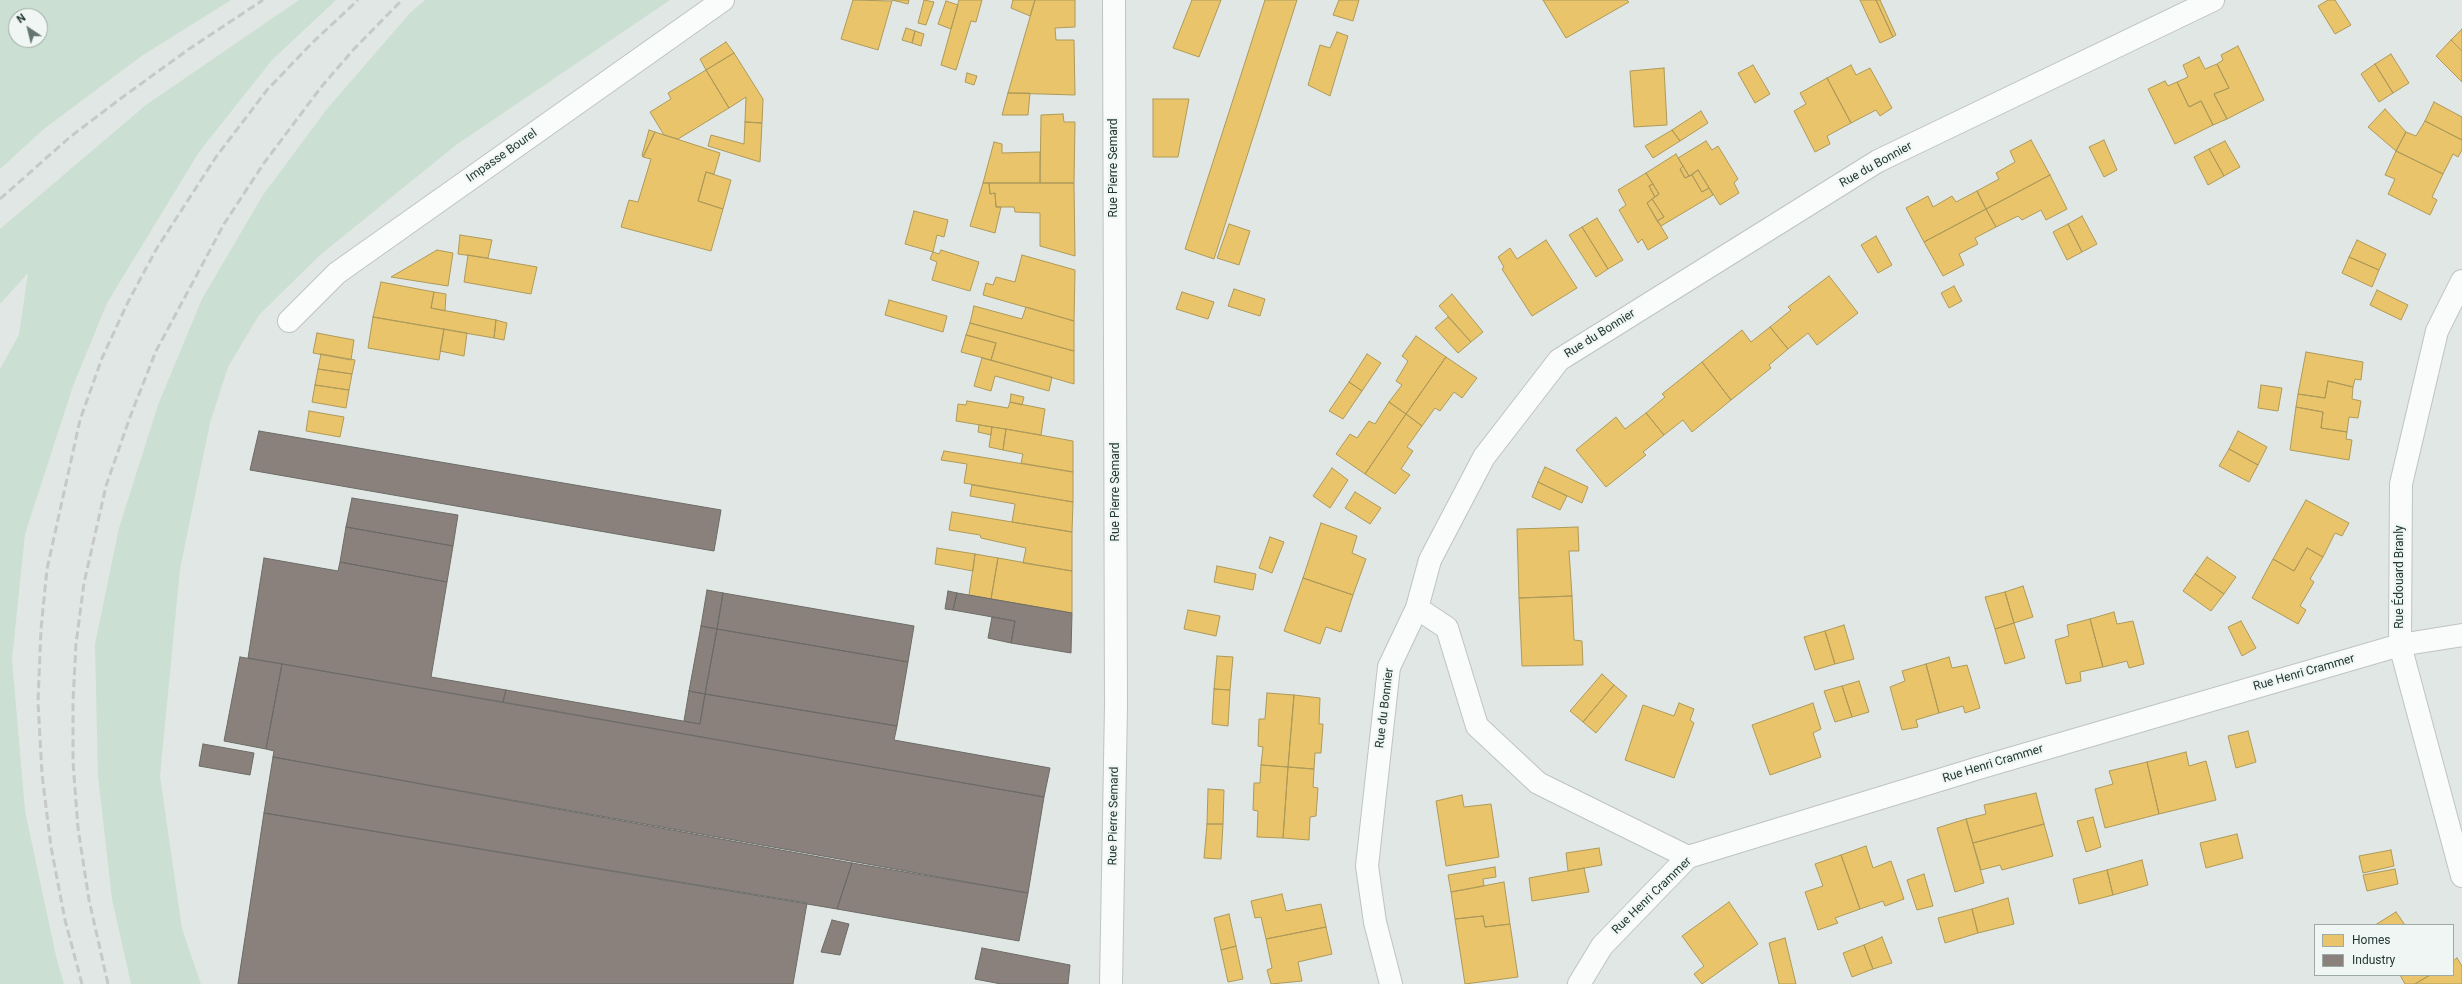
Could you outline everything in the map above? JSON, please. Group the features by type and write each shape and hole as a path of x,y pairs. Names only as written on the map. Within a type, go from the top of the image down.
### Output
{"street":[{"name":"Impasse Bourel","path":"290,321 337,273 723,0"},
{"name":"Rue Pierre Semard","path":"1111,984 1116,706 1114,0"},
{"name":"Rue du Bonnier","path":"1391,984 1375,922 1367,866 1389,667 1417,608 1430,560 1484,457 1559,360 1878,161 2213,0"},
{"name":"Rue Édouard Branly","path":"2462,281 2437,331 2400,484 2400,646 2462,876"},
{"path":"1417,608 1447,628 1477,726 1538,783 1688,857"},
{"name":"Rue Henri Crammer","path":"1579,984 1602,946 1688,857 1982,766 2400,646 2462,635"}],"green space":[{"path":"0,0 231,0 143,55 45,128 0,169"},
{"path":"299,0 336,0 272,60 199,152 107,303 73,386 25,534 12,659 25,811 56,956 64,984 0,984 0,369 19,335 28,273 0,304 0,229 146,105"},
{"path":"425,0 670,0 456,145 320,255 259,315 228,367 210,423 180,569 160,776 182,929 201,984 131,984 112,899 98,776 95,644 119,528 158,405 202,299 263,195 327,109 410,13"}],"building: Homes":[{"path":"853,0 892,1 878,50 841,39"},
{"path":"892,0 909,0 908,4"},
{"path":"924,0 934,2 926,25 918,23"},
{"path":"959,0 982,0 976,22 971,21 956,70 941,65"},
{"path":"1013,0 1035,0 1030,16 1011,8"},
{"path":"1035,0 1075,0 1075,27 1055,28 1056,40 1074,40 1075,95 1008,93"},
{"path":"1192,0 1221,0 1199,57 1173,48"},
{"path":"1265,0 1297,0 1214,259 1185,249"},
{"path":"1339,0 1359,0 1353,21 1333,15"},
{"path":"1543,0 1627,0 1629,2 1566,38"},
{"path":"1860,0 1876,0 1893,37 1880,43"},
{"path":"1876,0 1880,0 1896,35 1893,37"},
{"path":"2328,0 2335,0 2351,25 2335,34 2318,6"},
{"path":"946,1 958,5 951,29 938,24"},
{"path":"906,28 915,31 912,43 902,40"},
{"path":"2462,29 2462,51 2451,40"},
{"path":"915,31 924,34 921,46 912,43"},
{"path":"1337,32 1348,36 1330,96 1308,85 1320,45 1330,48"},
{"path":"2451,40 2462,51 2462,82 2436,56"},
{"path":"726,42 734,53 706,70 700,59"},
{"path":"2238,46 2264,100 2227,119 2214,94 2229,88 2217,64 2223,60 2221,55"},
{"path":"734,53 763,99 762,123 745,122 746,97 729,108 706,70"},
{"path":"2391,54 2409,83 2393,93 2375,64"},
{"path":"2199,57 2205,69 2217,64 2229,88 2214,94 2227,119 2213,125 2201,101 2189,107 2177,82 2188,77 2183,65"},
{"path":"2375,64 2393,93 2379,102 2361,74"},
{"path":"1753,65 1770,94 1755,103 1738,73"},
{"path":"1851,65 1856,75 1870,68 1892,108 1880,116 1876,110 1851,123 1827,78"},
{"path":"1664,68 1667,125 1634,127 1630,71"},
{"path":"706,70 729,108 678,139 664,135 650,112 671,99 668,93"},
{"path":"967,73 977,76 974,85 965,82"},
{"path":"1827,78 1851,123 1827,136 1830,144 1815,152 1794,111 1806,104 1800,93"},
{"path":"2165,81 2168,86 2177,82 2189,107 2201,101 2213,125 2175,144 2148,89"},
{"path":"1008,93 1030,93 1028,115 1002,115"},
{"path":"1153,99 1189,99 1178,157 1153,157"},
{"path":"2434,102 2462,117 2462,140 2425,121"},
{"path":"2385,109 2406,132 2396,151 2368,127"},
{"path":"1701,111 1708,123 1680,141 1672,130"},
{"path":"1063,114 1064,122 1075,122 1074,183 1040,183 1041,115"},
{"path":"2425,121 2462,140 2462,150 2458,157 2453,154 2443,174 2396,151 2406,132 2416,136"},
{"path":"745,122 762,123 760,162 708,146 711,135 744,144"},
{"path":"649,130 655,132 643,157 642,155"},
{"path":"1672,130 1680,141 1653,158 1645,146"},
{"path":"655,132 720,153 714,174 706,172 698,201 723,209 711,251 621,227 629,200 638,202 651,159 643,157"},
{"path":"2031,140 2050,175 1986,209 1977,191 1999,179 1996,173 2015,162 2010,151"},
{"path":"2104,140 2117,170 2104,177 2089,147"},
{"path":"1706,141 1712,150 1718,146 1738,179 1734,183 1739,193 1720,205 1698,170 1689,176 1678,158"},
{"path":"2225,141 2240,167 2224,176 2209,149"},
{"path":"994,142 1002,144 1002,153 1040,152 1040,183 983,183"},
{"path":"2209,149 2224,176 2208,185 2194,157"},
{"path":"2396,151 2443,174 2432,197 2437,200 2430,215 2388,194 2395,179 2385,175"},
{"path":"1676,154 1683,166 1680,169 1685,178 1692,175 1702,192 1709,188 1713,195 1661,226 1657,221 1664,217 1652,199 1659,194 1646,173"},
{"path":"1683,166 1689,176 1685,178 1680,169"},
{"path":"1698,170 1709,188 1702,192 1692,175"},
{"path":"706,172 731,180 723,209 698,201"},
{"path":"1646,173 1653,184 1649,186 1655,197 1647,203 1668,238 1648,250 1642,239 1638,243 1619,210 1626,205 1618,190"},
{"path":"2050,175 2067,209 2046,220 2041,210 2022,220 2018,216 1996,227 1986,209"},
{"path":"983,183 989,183 990,194 995,193 996,207 1001,207 995,233 970,226"},
{"path":"989,183 1074,183 1075,256 1040,246 1040,213 1015,212 1014,207 996,207 995,193 990,194"},
{"path":"1653,184 1659,194 1655,197 1649,186"},
{"path":"1977,191 1986,209 1924,242 1906,208 1928,196 1933,207 1952,196 1956,202"},
{"path":"1652,199 1664,217 1657,221 1647,203"},
{"path":"1986,209 1996,227 1975,238 1978,244 1959,254 1964,265 1943,276 1924,242"},
{"path":"914,211 948,220 944,237 937,235 933,252 905,244"},
{"path":"2082,216 2097,244 2082,252 2068,224"},
{"path":"1597,218 1623,260 1608,269 1582,227"},
{"path":"1229,224 1250,231 1239,265 1217,258"},
{"path":"2068,224 2082,252 2067,260 2053,232"},
{"path":"1582,227 1608,269 1596,277 1569,235"},
{"path":"460,235 492,240 488,258 458,254"},
{"path":"1876,236 1892,265 1878,273 1861,245"},
{"path":"1546,240 1577,288 1532,316 1502,269 1504,267 1498,257 1510,248 1517,259"},
{"path":"2357,240 2386,254 2379,270 2349,257"},
{"path":"437,250 453,253 448,286 391,277"},
{"path":"941,250 979,262 970,291 932,280 937,262 930,259 933,252 939,254"},
{"path":"468,255 537,267 531,294 464,282"},
{"path":"1022,255 1075,270 1074,321 983,295 986,283 993,285 996,277 1015,282"},
{"path":"2349,257 2379,270 2372,287 2342,273"},
{"path":"1829,276 1858,313 1817,345 1808,333 1788,349 1770,327 1791,310 1788,307"},
{"path":"381,282 434,292 431,308 496,320 494,338 373,317"},
{"path":"1954,286 1962,301 1949,308 1941,293"},
{"path":"1234,289 1265,299 1260,316 1228,306"},
{"path":"2377,290 2408,305 2401,320 2370,305"},
{"path":"434,292 446,294 445,311 431,308"},
{"path":"1182,292 1214,302 1208,319 1176,309"},
{"path":"1452,294 1483,332 1471,342 1439,306"},
{"path":"889,300 947,316 943,332 885,315"},
{"path":"974,306 1022,319 1026,307 1074,321 1074,351 970,323"},
{"path":"373,317 444,329 439,360 368,348"},
{"path":"1448,317 1471,342 1458,353 1435,328"},
{"path":"496,320 507,323 504,340 494,338"},
{"path":"970,323 1074,351 1074,384 991,360 996,343 966,335"},
{"path":"1770,327 1788,349 1769,365 1771,368 1731,400 1702,362 1742,330 1751,342"},
{"path":"444,329 467,333 464,356 440,351"},
{"path":"317,333 354,340 351,360 313,353"},
{"path":"966,335 996,343 991,360 961,352"},
{"path":"1416,336 1446,357 1406,414 1389,402 1402,385 1396,381 1408,361 1402,356"},
{"path":"2306,352 2363,362 2361,380 2355,379 2353,387 2328,381 2325,398 2298,394"},
{"path":"321,354 355,360 352,374 318,369"},
{"path":"1367,354 1381,363 1362,391 1349,382"},
{"path":"1446,357 1477,378 1462,398 1454,392 1440,411 1435,408 1422,426 1406,414"},
{"path":"982,358 1052,377 1049,391 995,376 991,391 974,386"},
{"path":"1702,362 1731,400 1692,432 1683,420 1664,435 1646,413 1665,397 1662,394"},
{"path":"318,369 352,374 349,390 315,385"},
{"path":"2328,381 2353,387 2352,399 2361,401 2358,418 2349,417 2347,432 2321,428 2323,412 2296,407 2298,394 2325,398"},
{"path":"1349,382 1362,391 1343,419 1329,411"},
{"path":"315,385 349,390 346,408 312,402"},
{"path":"2261,385 2282,388 2278,411 2258,408"},
{"path":"1011,394 1024,397 1022,405 1010,402"},
{"path":"967,401 1008,408 1010,402 1045,409 1041,435 956,421 958,404 966,405"},
{"path":"1389,402 1406,414 1365,474 1336,454 1350,434 1357,438 1369,421 1375,424"},
{"path":"2296,407 2323,412 2321,428 2347,432 2346,439 2352,440 2349,460 2290,450"},
{"path":"309,411 344,417 340,437 306,431"},
{"path":"1646,413 1664,435 1643,452 1646,455 1606,487 1576,450 1616,417 1625,429"},
{"path":"1406,414 1422,426 1407,447 1413,451 1401,469 1410,475 1395,494 1365,474"},
{"path":"979,425 992,427 991,435 978,432"},
{"path":"992,427 1006,429 1003,450 989,447"},
{"path":"1006,429 1073,441 1073,472 1021,463 1023,454 1003,450"},
{"path":"2238,431 2267,447 2258,465 2229,449"},
{"path":"2229,449 2258,465 2249,482 2219,466"},
{"path":"944,451 1073,472 1073,502 964,483 967,464 941,460"},
{"path":"1545,467 1588,487 1582,503 1538,482"},
{"path":"1332,468 1348,480 1330,508 1313,496"},
{"path":"1538,482 1567,496 1560,510 1532,497"},
{"path":"972,485 1073,502 1072,532 1012,522 1015,504 970,496"},
{"path":"1355,492 1381,508 1370,524 1345,508"},
{"path":"2306,500 2349,523 2342,536 2335,533 2323,557 2307,548 2294,571 2273,559"},
{"path":"952,512 1072,532 1072,571 1023,563 1026,548 981,538 980,535 949,530"},
{"path":"1321,523 1357,536 1352,553 1366,559 1353,595 1303,578"},
{"path":"1578,527 1579,551 1569,551 1572,596 1519,598 1517,529"},
{"path":"1270,537 1284,542 1272,573 1259,568"},
{"path":"937,548 975,554 973,571 935,564"},
{"path":"2307,548 2323,557 2310,579 2314,582 2300,606 2306,610 2298,624 2252,598 2273,559 2294,571"},
{"path":"975,554 998,558 991,599 969,595"},
{"path":"2207,557 2236,577 2224,594 2195,574"},
{"path":"998,558 1072,571 1072,613 991,599"},
{"path":"1217,566 1256,574 1253,590 1214,582"},
{"path":"2195,574 2224,594 2211,611 2183,591"},
{"path":"1303,578 1353,595 1341,632 1326,627 1320,644 1284,631"},
{"path":"2023,586 2033,617 2014,623 2005,592"},
{"path":"2005,592 2014,623 1995,629 1985,597"},
{"path":"1572,596 1574,640 1582,641 1583,665 1522,666 1519,598"},
{"path":"1188,610 1220,616 1216,636 1184,629"},
{"path":"2114,612 2117,624 2133,621 2144,664 2129,668 2127,661 2103,667 2090,619"},
{"path":"2090,619 2103,667 2080,672 2081,681 2066,684 2055,640 2069,636 2067,625"},
{"path":"2241,621 2256,648 2242,656 2228,627"},
{"path":"2014,623 2025,658 2005,664 1995,629"},
{"path":"1844,625 1854,659 1835,664 1825,631"},
{"path":"1825,631 1835,664 1815,670 1804,637"},
{"path":"1217,656 1233,657 1230,690 1214,689"},
{"path":"1949,657 1952,668 1967,665 1980,708 1965,713 1963,706 1939,713 1926,664"},
{"path":"1926,664 1939,713 1916,720 1918,727 1902,730 1890,687 1905,681 1902,671"},
{"path":"1602,674 1614,685 1583,722 1570,711"},
{"path":"1859,681 1869,712 1852,717 1842,686"},
{"path":"1614,685 1627,696 1596,733 1583,722"},
{"path":"1842,686 1852,717 1835,722 1824,691"},
{"path":"1214,689 1230,690 1228,726 1212,724"},
{"path":"1267,693 1294,695 1288,767 1261,765 1263,747 1258,746 1259,719 1265,719"},
{"path":"1294,695 1320,698 1319,724 1323,724 1321,753 1315,753 1314,769 1288,767"},
{"path":"1679,703 1694,709 1690,720 1694,723 1674,778 1625,760 1643,705 1674,716"},
{"path":"1813,703 1821,729 1813,733 1821,757 1770,775 1752,725"},
{"path":"2248,731 2256,762 2236,768 2228,736"},
{"path":"2186,752 2189,766 2206,761 2216,800 2159,814 2147,762"},
{"path":"2147,762 2159,814 2105,828 2095,789 2113,784 2109,771"},
{"path":"1261,765 1288,767 1283,838 1257,837 1258,811 1253,810 1254,783 1260,783"},
{"path":"1288,767 1314,769 1313,787 1318,788 1316,816 1310,817 1309,840 1283,838"},
{"path":"1208,789 1224,790 1223,824 1207,824"},
{"path":"2036,793 2044,824 1973,843 1966,819 1986,814 1984,805"},
{"path":"1462,795 1464,807 1491,804 1499,857 1446,866 1436,801"},
{"path":"2093,817 2101,847 2086,852 2077,821"},
{"path":"1966,819 1984,883 1955,892 1937,828"},
{"path":"1207,824 1223,824 1221,859 1204,858"},
{"path":"2044,824 2053,856 2002,870 2000,865 1981,870 1973,843"},
{"path":"2237,834 2243,858 2206,868 2200,843"},
{"path":"1866,846 1873,868 1891,861 1904,899 1885,906 1883,901 1860,909 1841,855"},
{"path":"1599,848 1602,865 1568,871 1566,853"},
{"path":"2391,850 2394,866 2363,873 2359,856"},
{"path":"1841,855 1860,909 1835,918 1838,923 1818,930 1805,892 1823,886 1815,864"},
{"path":"2142,860 2148,885 2113,895 2107,870"},
{"path":"1495,867 1496,877 1483,879 1484,886 1451,892 1448,875"},
{"path":"1584,868 1589,892 1532,901 1529,878"},
{"path":"2395,869 2398,884 2367,891 2363,875"},
{"path":"2107,870 2113,895 2079,904 2073,879"},
{"path":"1924,874 1933,906 1917,910 1907,880"},
{"path":"1504,882 1510,924 1485,927 1483,916 1455,919 1451,892"},
{"path":"1282,894 1286,911 1321,904 1326,927 1266,939 1261,917 1255,918 1251,901"},
{"path":"2008,898 2014,924 1978,933 1972,909"},
{"path":"1729,902 1758,944 1702,984 1694,974 1704,966 1682,936"},
{"path":"1972,909 1978,933 1945,943 1938,918"},
{"path":"2396,912 2404,924 2377,924"},
{"path":"1229,914 1236,946 1221,950 1214,918"},
{"path":"1483,916 1485,927 1510,924 1518,977 1465,984 1455,919"},
{"path":"1326,927 1332,954 1298,962 1302,981 1271,984 1267,970 1272,968 1266,939"},
{"path":"1882,937 1892,963 1873,969 1864,945"},
{"path":"1785,938 1796,984 1779,984 1769,943"},
{"path":"1864,945 1873,969 1852,977 1843,953"},
{"path":"1236,946 1243,979 1228,982 1221,950"},
{"path":"2457,958 2462,966 2462,984 2415,984 2428,976 2454,976 2454,960"},
{"path":"2401,976 2428,976 2415,984 2405,984"}],"building: Industry":[{"path":"259,431 721,510 714,551 250,470"},
{"path":"352,498 458,515 453,546 346,527"},
{"path":"346,527 453,546 447,582 340,562"},
{"path":"264,558 338,571 340,562 447,582 431,677 506,690 503,702 248,658"},
{"path":"707,590 723,593 717,629 701,626"},
{"path":"948,591 957,593 953,610 945,609"},
{"path":"723,593 914,626 908,662 717,629"},
{"path":"957,593 1072,613 1071,653 1011,643 1015,621 953,610"},
{"path":"992,617 1015,621 1011,643 988,638"},
{"path":"701,626 717,629 705,694 689,691"},
{"path":"717,629 908,662 897,726 705,694"},
{"path":"240,657 282,664 266,749 224,741"},
{"path":"282,664 1044,797 1028,893 273,757 274,751 266,749"},
{"path":"506,690 700,724 705,694 897,726 894,740 1050,768 1044,797 503,702"},
{"path":"689,691 705,694 700,724 684,721"},
{"path":"203,744 254,753 250,775 199,766"},
{"path":"273,757 852,863 837,909 264,813"},
{"path":"264,813 807,903 793,984 238,984"},
{"path":"852,863 1028,893 1019,941 837,909"},
{"path":"832,920 849,924 840,955 821,952"},
{"path":"982,948 1070,965 1068,984 1001,984 975,979"}],"railway":[{"path":"0,199 70,137 120,99 189,49 263,0"},
{"path":"82,984 65,920 51,847 42,774 38,702 41,629 47,569 80,420 102,358 128,302 157,248 216,157 267,90 312,43 358,0"},
{"path":"108,984 89,900 78,828 73,762 73,701 76,644 84,583 106,486 130,417 156,351 224,224 264,163 322,86 354,49 402,0"}]}
